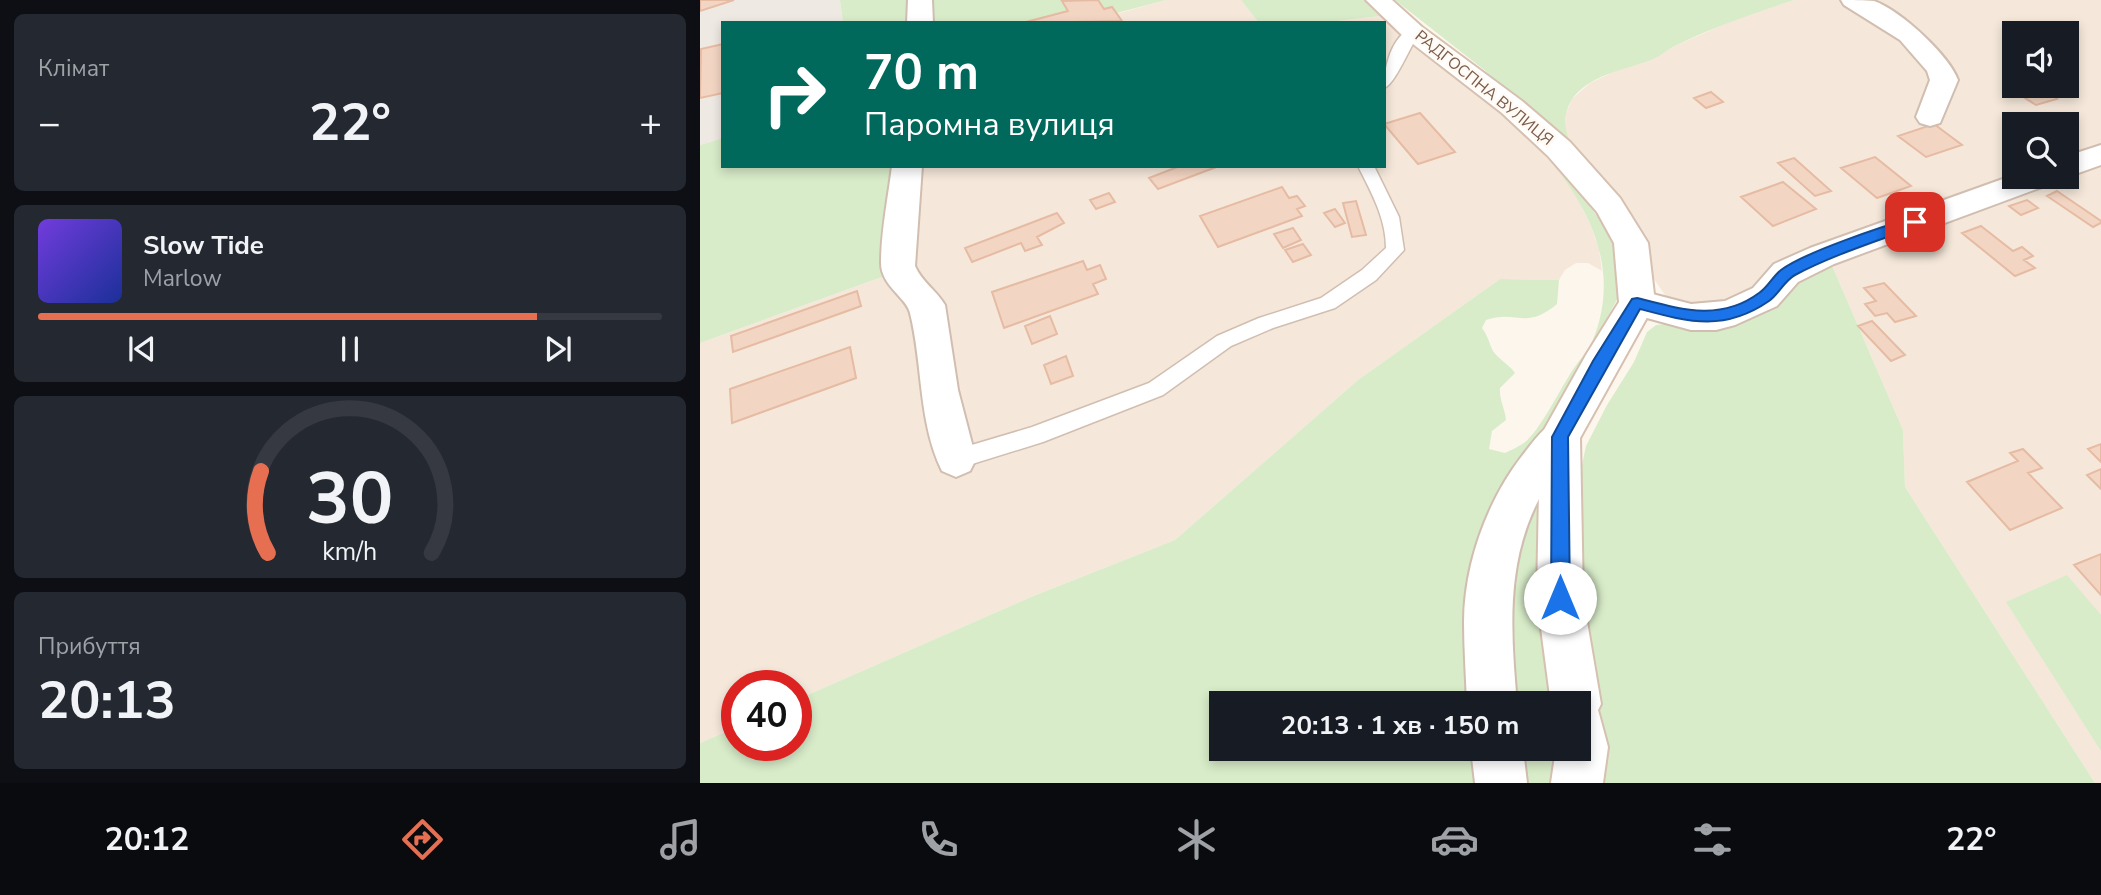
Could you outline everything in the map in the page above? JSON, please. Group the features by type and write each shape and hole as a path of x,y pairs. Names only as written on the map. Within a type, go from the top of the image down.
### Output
{"street":[{"path":"920,0 920,21"},
{"name":"РАДГОСПНА ВУЛИЦЯ","path":"1378,0 1413,32 1512,107 1559,149 1609,205 1631,243 1637,303"},
{"path":"1853,0 1874,10 1910,35 1917,47 1940,68 1944,80 1930,117"},
{"path":"2079,162 2101,154"},
{"path":"907,168 898,266 906,284 927,305 939,390 956,459"},
{"path":"1491,691 1487,620 1492,572 1506,525 1523,487 1560,437 1637,303 1691,317 1716,317 1735,312 1765,297 1786,273 1822,256 2006,189"},
{"path":"1560,437 1560,598 1574,691"},
{"path":"1498,761 1501,783"},
{"path":"1577,783 1580,761"}],"lane":[{"path":"1386,80 1404,43 1413,32"},
{"path":"956,459 1035,435 1156,389 1224,341 1266,323 1328,303 1369,275 1395,250 1395,238 1389,216 1367,168"}],"shaded area":[{"path":"700,0 840,0 843,21 721,21 721,139 700,145"},
{"path":"1166,0 1241,0 1257,21 1121,21 1116,14"},
{"path":"1794,0 2101,0 2101,146 2079,154 2079,112 2002,112 2002,182 1750,292 1732,305 1679,304 1665,295 1654,279 1629,212 1574,151 1565,134 1566,113 1572,99 1590,83 1652,59 1739,18"},
{"path":"1380,16 1475,87 1555,166 1576,195 1599,249 1602,271 1588,263 1576,263 1565,270 1559,280 1500,279 1358,380 1175,540 1031,597 812,693 812,670 721,670 721,734 700,743 700,343 890,274 911,168 1386,168 1386,21 1338,21"},
{"path":"2101,165 2101,783 2095,783 1905,487 1903,430 1830,261 2033,189 2079,189 2079,173"}],"green space":[{"path":"840,0 1166,0 1117,13 1122,21 843,21"},
{"path":"1241,0 1374,0 1546,147 1611,235 1621,292 1542,439 1563,691 1209,691 1209,761 1567,761 1564,783 700,783 700,743 721,734 721,761 812,761 812,693 1031,597 1175,540 1358,380 1500,279 1559,280 1557,304 1546,312 1529,318 1497,317 1486,320 1482,328 1493,351 1515,373 1500,388 1506,420 1492,431 1489,449 1505,453 1524,443 1537,429 1592,342 1604,291 1597,242 1576,196 1543,153 1504,113 1419,44 1380,16 1338,21 1257,21"},
{"path":"1395,0 1794,0 1707,31 1651,60 1607,74 1587,85 1571,101 1566,114 1567,133 1574,151 1483,69"},
{"path":"721,139 721,168 911,168 890,274 700,343 700,145"},
{"path":"1830,261 1903,430 1905,487 2095,783 1604,783 1580,599 1575,498 1586,446 1607,405 1634,362 1647,332 1656,325 1768,300"},
{"path":"2067,575 2101,615 2101,751 2006,602"}],"building":[{"path":"700,0 734,0 700,11"},
{"path":"1098,0 1104,9 1112,7 1122,21 1030,21 1068,11 1062,1"},
{"path":"721,44 721,93 700,98 701,49"},
{"path":"1711,92 1723,102 1706,108 1694,98"},
{"path":"2025,98 2057,99 2036,105"},
{"path":"1420,113 1455,152 1418,164 1386,123"},
{"path":"1934,124 1962,145 1926,157 1898,136"},
{"path":"1875,157 1911,186 1877,198 1841,168"},
{"path":"1794,158 1831,191 1815,196 1778,163"},
{"path":"1175,168 1214,168 1158,189 1149,178"},
{"path":"1783,182 1816,209 1773,226 1741,197"},
{"path":"1282,187 1289,198 1297,196 1305,206 1297,209 1302,216 1218,247 1200,216"},
{"path":"2057,191 2101,223 2093,227 2047,196"},
{"path":"1109,193 1115,202 1096,209 1090,200"},
{"path":"2027,200 2038,208 2021,215 2009,206"},
{"path":"1356,201 1366,235 1352,237 1343,203"},
{"path":"1335,209 1345,223 1335,227 1324,213"},
{"path":"1057,213 1064,223 1037,237 1042,245 1025,251 1021,243 972,262 965,248"},
{"path":"1981,226 2013,251 2022,247 2033,256 2024,260 2035,268 2015,276 1962,233"},
{"path":"1293,228 1301,240 1283,248 1274,234"},
{"path":"1303,244 1311,255 1293,262 1285,250"},
{"path":"1083,261 1087,270 1100,265 1106,279 1093,284 1098,294 1004,328 992,292"},
{"path":"1884,283 1916,316 1895,322 1887,313 1875,316 1865,304 1876,301 1864,288"},
{"path":"857,291 861,306 733,352 731,336"},
{"path":"1050,316 1057,334 1032,344 1025,326"},
{"path":"1872,321 1905,355 1891,361 1858,326"},
{"path":"850,347 856,378 732,423 730,389"},
{"path":"1066,356 1073,376 1051,384 1044,365"},
{"path":"2101,444 2101,462 2088,449"},
{"path":"2023,449 2042,468 2028,473 2062,508 2010,530 1967,482 2018,461 2010,453"},
{"path":"2101,469 2101,489 2087,475"},
{"path":"2101,554 2101,595 2074,565"}],"route":[{"path":"1560,598 1560,437 1637,303 1671,314 1691,317 1716,317 1735,312 1765,297 1786,273 1822,256 1915,222"}]}
